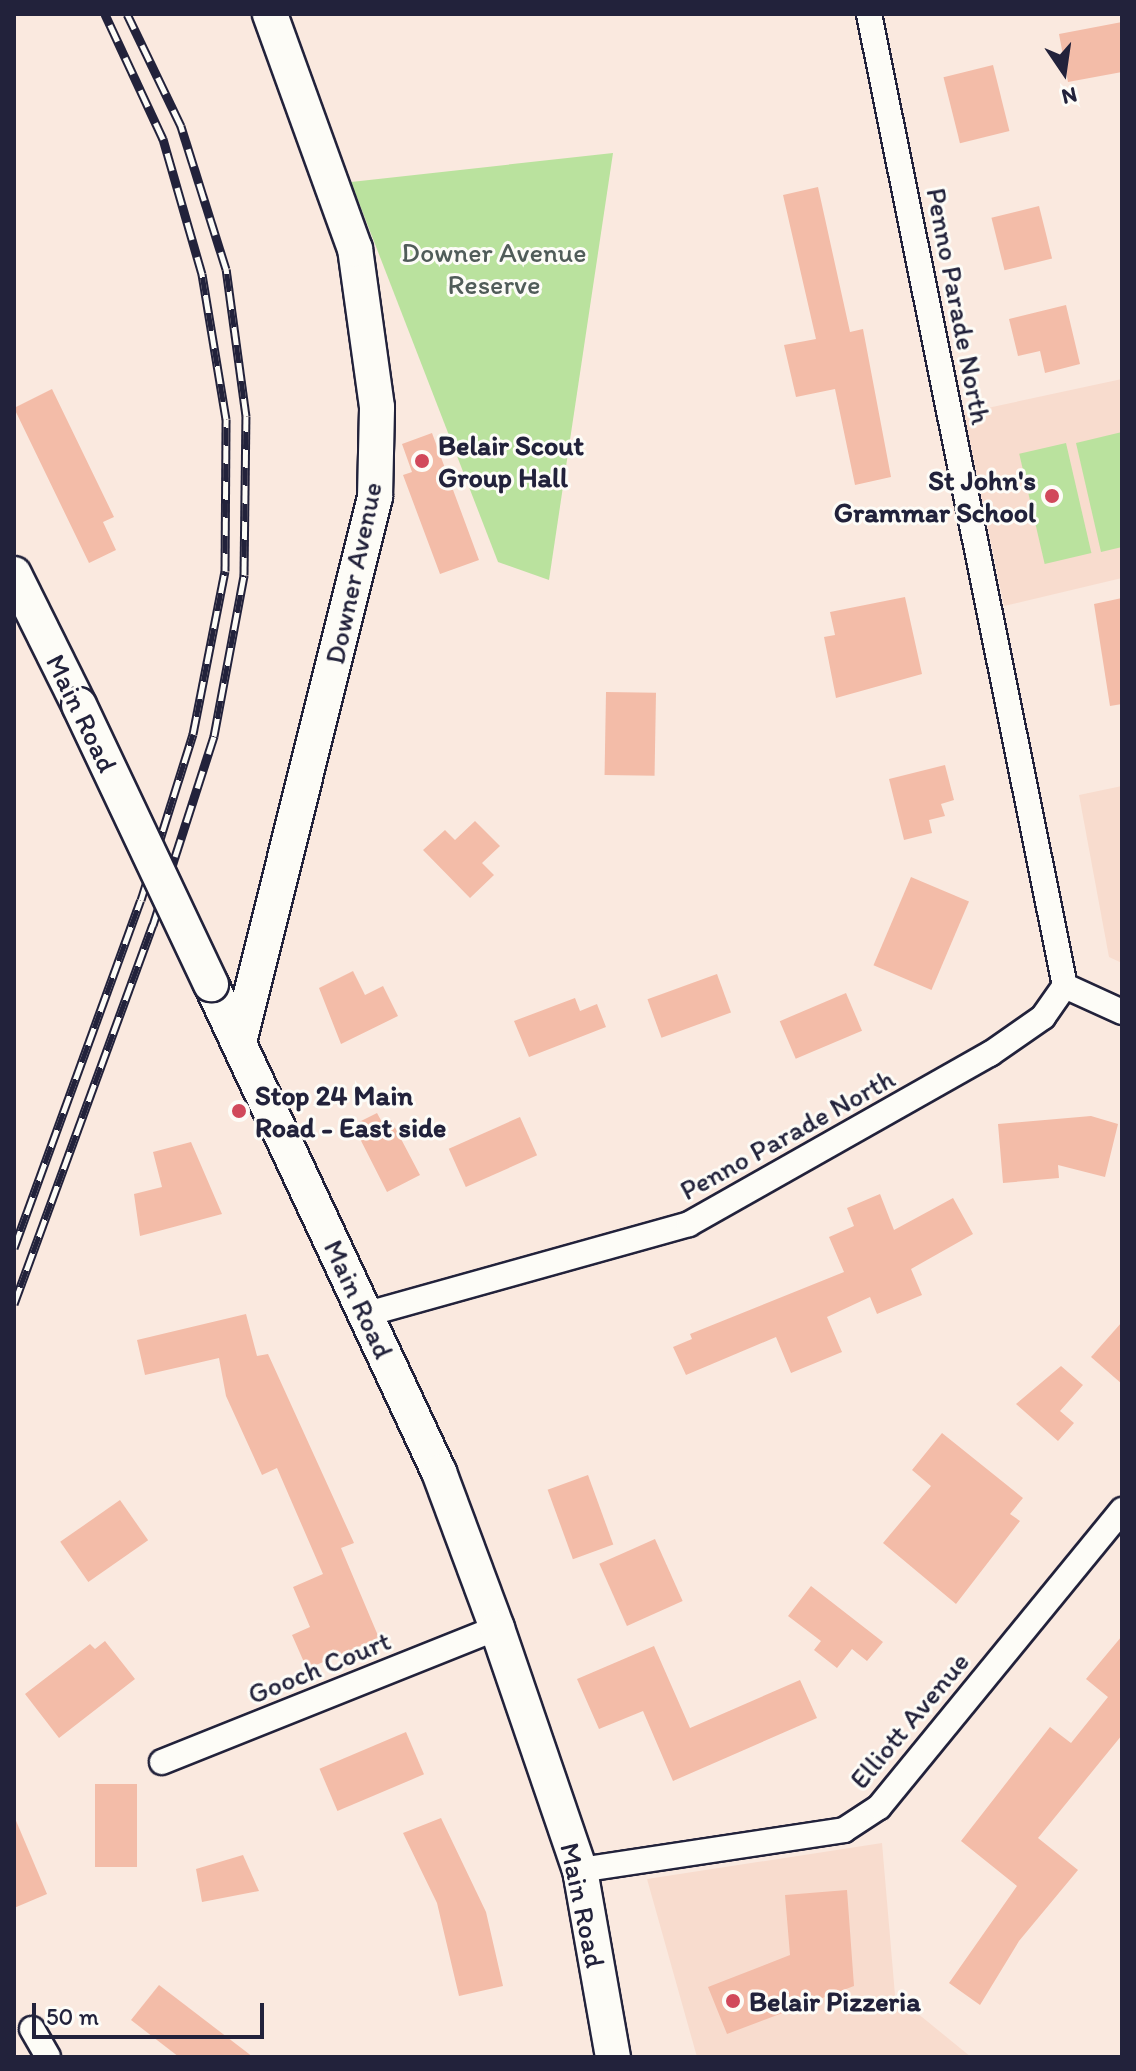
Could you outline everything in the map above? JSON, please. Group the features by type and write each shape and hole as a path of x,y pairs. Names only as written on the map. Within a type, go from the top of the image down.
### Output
{"main road":[{"name":"Downer Avenue","path":"239,1042 375,497 377,407 355,249 270,14"},
{"name":"Main Road","path":"14,574 239,1042 439,1472 497,1628 580,1870 613,2057"}],"street":[{"name":"Penno Parade North","path":"367,1314 701,1218 990,1054 1043,1017 1065,986 869,14"},
{"path":"1065,986 1122,1012"},
{"name":"Elliott Avenue","path":"580,1870 844,1830 879,1807 1122,1510"},
{"name":"Gooch Court","path":"162,1762 497,1628"},
{"path":"32,2029 48,2057"}],"shaded area":[{"name":"St John's Grammar School","path":"1122,379 1122,578 1004,606 964,413"},
{"path":"1122,786 1122,963 1109,957 1079,795"},
{"path":"882,1843 895,1995 971,2057 697,2057 647,1879"}],"green space":[{"name":"Downer Avenue Reserve","path":"613,153 549,580 498,562 351,182"},
{"path":"1122,432 1122,547 1101,552 1076,443"},
{"path":"1066,443 1091,553 1045,564 1019,454"}],"building":[{"path":"1122,22 1122,72 1068,82 1059,34"},
{"path":"993,65 1009,131 960,143 944,77"},
{"path":"818,187 850,332 863,329 891,477 855,485 835,389 796,397 784,345 816,339 783,195"},
{"path":"1039,206 1052,258 1005,270 991,218"},
{"path":"1066,305 1080,364 1045,373 1040,351 1018,356 1009,319"},
{"path":"52,389 114,517 103,522 116,550 89,563 14,408"},
{"path":"432,433 479,560 440,574 403,475 412,472 402,444"},
{"path":"905,597 922,674 836,698 824,637 835,635 830,612"},
{"path":"1122,598 1122,704 1110,706 1094,604"},
{"path":"606,692 656,693 655,776 605,775"},
{"path":"945,765 954,800 941,804 945,816 929,820 932,833 904,840 889,779"},
{"path":"475,821 500,846 482,863 494,875 470,898 423,850 445,830 455,840"},
{"path":"911,877 969,902 931,990 873,965"},
{"path":"353,971 365,995 383,986 398,1016 341,1044 319,988"},
{"path":"717,974 731,1013 661,1038 647,999"},
{"path":"846,993 862,1031 796,1059 780,1021"},
{"path":"575,998 580,1011 597,1004 606,1027 529,1057 514,1021"},
{"path":"377,1113 383,1124 391,1120 420,1175 387,1192 353,1125"},
{"path":"1091,1116 1118,1124 1105,1177 1058,1165 1059,1178 1003,1183 998,1124"},
{"path":"520,1117 537,1155 466,1187 449,1149"},
{"path":"191,1142 222,1214 140,1236 134,1194 162,1187 153,1152"},
{"path":"880,1194 894,1230 953,1198 973,1234 911,1269 922,1295 877,1314 870,1297 827,1317 842,1352 791,1373 776,1337 686,1375 673,1347 692,1339 690,1334 844,1272 829,1237 854,1226 847,1208"},
{"path":"246,1314 257,1356 268,1354 354,1543 341,1548 379,1638 307,1669 292,1635 310,1627 293,1587 323,1574 277,1468 262,1475 226,1396 219,1358 145,1375 137,1340"},
{"path":"1122,1322 1122,1384 1091,1357"},
{"path":"1061,1366 1083,1385 1060,1411 1074,1423 1058,1441 1016,1404"},
{"path":"942,1433 1023,1498 1010,1514 1020,1521 956,1604 883,1543 931,1486 912,1470"},
{"path":"588,1475 613,1545 573,1559 548,1490"},
{"path":"120,1500 148,1540 88,1582 60,1542"},
{"path":"655,1539 683,1601 627,1626 599,1564"},
{"path":"811,1586 883,1642 867,1661 852,1649 837,1668 814,1650 821,1641 788,1616"},
{"path":"1122,1636 1122,1735 1038,1838 1078,1870 1019,1941 980,2005 949,1983 1017,1886 961,1841 1050,1727 1071,1743 1108,1697 1086,1679"},
{"path":"105,1641 135,1679 59,1738 25,1694 90,1644 95,1649"},
{"path":"654,1646 690,1728 800,1680 817,1718 673,1781 643,1711 599,1729 577,1679"},
{"path":"406,1732 424,1774 337,1811 319,1769"},
{"path":"95,1784 137,1784 137,1867 95,1867"},
{"path":"14,1816 47,1894 14,1908"},
{"path":"441,1818 486,1912 503,1986 459,1996 437,1903 403,1833"},
{"path":"243,1855 259,1891 202,1902 196,1869"},
{"path":"847,1890 854,1986 727,2034 708,1987 790,1955 785,1895"},
{"path":"159,1985 253,2057 179,2057 131,2020"}],"railway":[{"path":"14,1248 141,900 193,734 225,571 226,419 202,274 163,139 105,14"},
{"path":"14,1304 153,925 214,736 244,575 246,416 226,269 181,126 127,14"}],"place":[{"name":"Belair Scout Group Hall","path":"422,461"},
{"name":"St John's Grammar School","path":"1052,496"},
{"name":"Stop 24 Main Road - East side","path":"239,1111"},
{"name":"Belair Pizzeria","path":"733,2001"}]}
